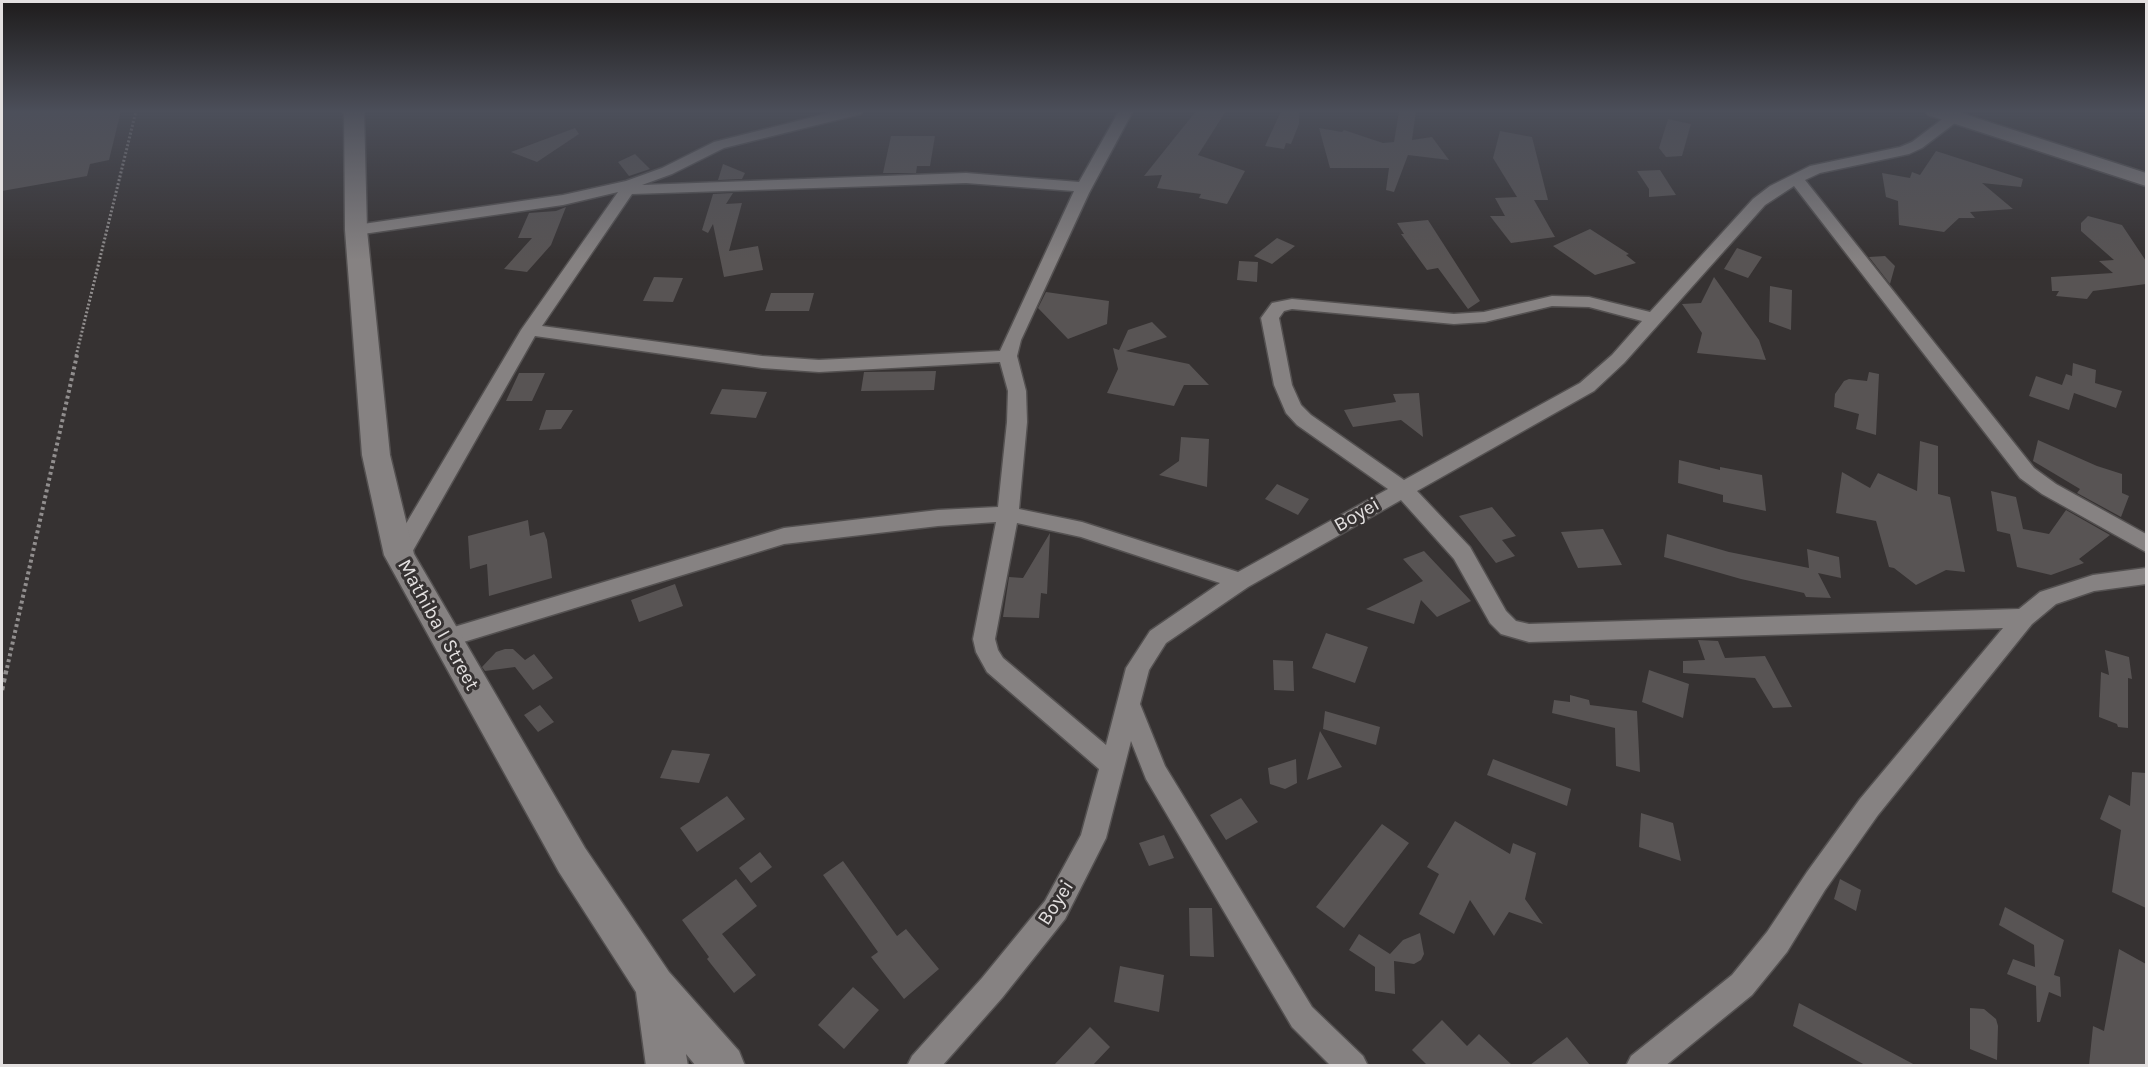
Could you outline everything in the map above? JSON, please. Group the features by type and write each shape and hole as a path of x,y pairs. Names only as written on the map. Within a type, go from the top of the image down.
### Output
{"street":[{"name":"Mathiba I Street","path":"355,161 356,230 376,455 399,555 444,639 572,860 655,986 724,1065"},
{"path":"399,555 530,330 629,187 687,161"},
{"path":"1098,161 1012,340 1008,356 1017,391 1017,422 1008,514 985,625 987,652 995,665 1113,766"},
{"name":"Boyei","path":"922,1065 992,988 1055,910 1094,838 1138,668 1158,637 1240,581 1587,387 1618,359 1759,202 1795,177 1848,161"},
{"path":"2087,161 2146,180"},
{"path":"1795,177 2027,473 2049,489 2146,544"},
{"path":"356,230 564,200 629,187 966,178 1084,187"},
{"path":"1655,319 1580,302 1552,302 1516,308 1485,317 1454,319 1292,304 1278,307 1270,318 1283,385 1293,408 1304,420 1403,489 1462,553 1498,617 1509,628 1529,633 2024,618"},
{"path":"530,330 808,366 973,360 1008,356"},
{"path":"444,639 784,536 927,519 1008,514 1082,530 1240,581"},
{"path":"1641,1065 1742,984 1777,942 1816,881 1869,807 2024,618 2048,598 2093,583 2145,573"},
{"path":"1129,705 1155,771 1302,1017 1353,1065"},
{"path":"655,986 667,1065"}],"path":[{"path":"2,690 76,357 124,161"}],"building":[{"path":"2,161 105,161 90,164 87,176 2,191"},
{"path":"642,161 650,169 629,176 618,162"},
{"path":"886,161 931,161 930,166 917,166 916,173 883,173"},
{"path":"1156,161 1215,161 1245,171 1227,204 1199,198 1201,194 1157,188 1162,175 1144,176"},
{"path":"1328,161 1406,161 1394,192 1386,190 1389,168 1330,168"},
{"path":"1495,161 1538,161 1548,200 1534,200 1555,237 1511,243 1490,216 1505,216 1495,198 1517,197"},
{"path":"1929,161 1966,161 2023,179 2021,187 1982,183 2013,209 1970,212 1975,218 1959,218 1944,232 1899,225 1898,201 1886,197 1882,173 1910,178 1912,172 1920,175"},
{"path":"723,164 745,173 742,179 718,180"},
{"path":"1660,170 1676,195 1649,197 1649,189 1637,171"},
{"path":"733,193 726,204 742,203 729,251 758,246 763,270 724,277 713,224 708,233 702,230 713,194"},
{"path":"566,207 551,245 527,272 504,269 532,238 518,238 529,213 556,211"},
{"path":"2088,216 2122,225 2146,261 2146,284 2093,291 2087,299 2056,296 2059,291 2052,291 2051,277 2113,273 2099,261 2114,260 2081,231 2081,223"},
{"path":"1428,220 1480,301 1468,309 1438,268 1427,270 1401,234 1404,234 1397,223"},
{"path":"1590,229 1629,254 1626,255 1636,263 1595,275 1553,246"},
{"path":"1277,238 1295,246 1272,264 1254,256"},
{"path":"1737,248 1762,257 1748,278 1724,269"},
{"path":"1885,256 1895,266 1890,284 1869,257"},
{"path":"1239,261 1258,262 1257,282 1237,280"},
{"path":"654,277 683,278 673,302 643,301"},
{"path":"1714,277 1759,340 1766,360 1697,353 1702,333 1682,304 1701,303"},
{"path":"1770,286 1792,290 1791,330 1769,322"},
{"path":"1046,292 1109,301 1107,324 1068,339 1038,308"},
{"path":"771,293 814,293 809,311 765,311"},
{"path":"1152,322 1167,337 1126,351 1189,364 1209,385 1184,385 1174,406 1107,393 1118,369 1113,348 1119,350 1128,330"},
{"path":"2073,363 2096,370 2095,383 2122,391 2116,408 2074,393 2069,410 2029,396 2036,376 2062,385 2066,374 2072,376"},
{"path":"936,371 934,390 861,391 864,372"},
{"path":"1869,372 1879,374 1876,435 1856,429 1859,414 1834,407 1835,394 1844,381 1849,379 1867,381"},
{"path":"519,373 545,373 532,401 506,401"},
{"path":"722,389 767,392 756,418 710,414"},
{"path":"1419,393 1423,437 1401,420 1353,427 1344,410 1396,402 1393,394"},
{"path":"546,410 573,410 561,429 539,430"},
{"path":"1181,437 1209,439 1207,487 1159,475 1179,461"},
{"path":"2038,440 2097,466 2122,474 2122,493 2129,496 2121,517 2077,493 2080,489 2033,461"},
{"path":"1920,441 1938,446 1938,494 1950,497 1965,572 1946,570 1916,585 1894,568 1889,567 1876,521 1836,513 1842,472 1870,488 1878,473 1917,491"},
{"path":"1679,460 1720,470 1720,467 1762,475 1766,511 1723,502 1723,495 1678,483"},
{"path":"1277,484 1309,499 1298,515 1265,499"},
{"path":"1991,491 2016,497 2023,529 2049,534 2066,510 2110,535 2079,559 2084,563 2051,575 2017,567 2010,534 1997,531"},
{"path":"1492,507 1516,536 1502,540 1515,556 1496,563 1459,516"},
{"path":"528,520 530,536 544,532 552,578 489,596 487,564 470,569 468,536"},
{"path":"1603,529 1622,565 1578,568 1561,532"},
{"path":"1050,533 1047,594 1041,593 1039,618 1003,617 1009,577 1023,578"},
{"path":"1667,534 1729,552 1809,568 1807,549 1839,557 1841,578 1818,573 1831,598 1806,597 1804,593 1741,579 1664,557"},
{"path":"1424,551 1471,601 1437,617 1421,600 1414,624 1366,609 1423,581 1403,559"},
{"path":"675,584 683,606 639,622 631,600"},
{"path":"1326,633 1368,647 1355,683 1312,668"},
{"path":"1698,640 1718,641 1725,658 1765,656 1792,707 1773,708 1755,678 1683,673 1683,661 1705,660"},
{"path":"513,649 525,660 534,654 553,678 533,690 515,667 485,671 482,667 496,652"},
{"path":"2105,650 2129,657 2132,679 2128,678 2128,728 2118,727 2117,724 2099,717 2101,672 2109,675"},
{"path":"1273,660 1293,661 1294,691 1274,690"},
{"path":"1649,670 1689,684 1683,718 1642,702"},
{"path":"1570,695 1589,700 1590,705 1637,711 1640,772 1616,766 1615,728 1552,713 1554,700 1570,702"},
{"path":"540,705 554,722 538,732 524,715"},
{"path":"1325,711 1380,727 1376,745 1323,729"},
{"path":"1320,731 1342,767 1307,780 1315,750"},
{"path":"672,750 710,754 699,783 660,778"},
{"path":"1296,759 1297,783 1285,789 1270,784 1268,768"},
{"path":"1493,759 1571,789 1567,806 1487,775"},
{"path":"2132,772 2146,773 2146,908 2112,892 2121,830 2100,819 2109,795 2130,806"},
{"path":"727,796 745,819 697,852 680,828"},
{"path":"1241,798 1258,822 1226,840 1210,815"},
{"path":"1641,813 1673,823 1681,861 1639,847"},
{"path":"1455,821 1510,854 1513,843 1536,853 1525,899 1543,924 1509,912 1494,936 1470,900 1454,934 1419,914 1439,874 1427,867"},
{"path":"1382,824 1409,843 1344,928 1316,907"},
{"path":"1164,835 1174,858 1149,866 1139,843"},
{"path":"760,852 772,867 751,883 739,868"},
{"path":"843,861 897,936 906,929 939,969 904,999 871,957 878,952 823,875"},
{"path":"736,879 757,906 722,934 756,975 734,993 707,959 709,957 682,920"},
{"path":"1840,879 1861,890 1856,911 1834,899"},
{"path":"2005,907 2064,940 2054,975 2060,977 2061,997 2049,992 2040,1022 2037,1022 2036,986 2007,974 2013,959 2035,967 2034,945 1999,925"},
{"path":"1189,908 1212,908 1214,957 1190,956"},
{"path":"1420,933 1424,954 1421,960 1414,964 1394,961 1395,994 1375,991 1375,967 1349,950 1359,934 1390,954 1403,940"},
{"path":"2119,949 2146,964 2146,1065 2089,1065 2093,1026 2104,1031"},
{"path":"1120,966 1164,975 1159,1012 1114,1002"},
{"path":"853,987 879,1010 844,1049 818,1025"},
{"path":"1799,1003 1915,1065 1865,1065 1793,1026"},
{"path":"1970,1008 1984,1009 1996,1019 1998,1026 1997,1060 1970,1049"},
{"path":"1442,1020 1467,1046 1479,1034 1512,1065 1427,1065 1412,1050"},
{"path":"1090,1027 1110,1047 1093,1065 1054,1065"},
{"path":"1567,1037 1590,1065 1530,1065"}]}
